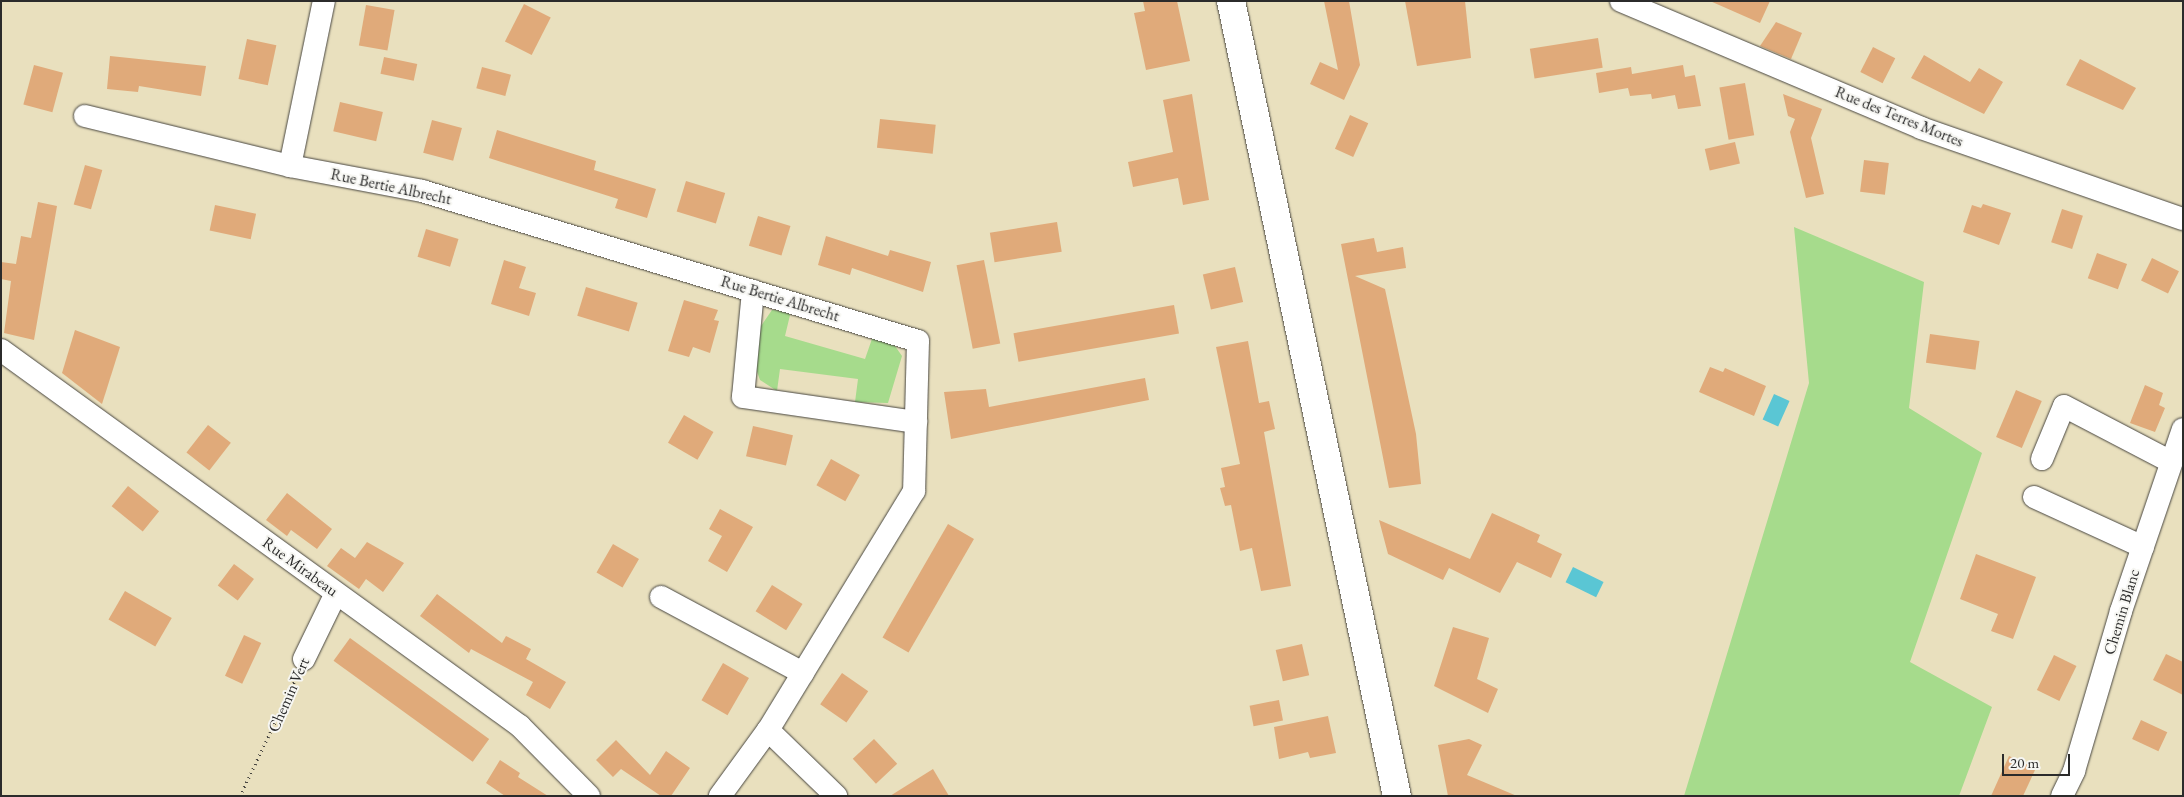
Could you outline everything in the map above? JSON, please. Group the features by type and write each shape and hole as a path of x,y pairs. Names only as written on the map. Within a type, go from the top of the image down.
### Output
{"main road":[{"path":"1231,1 1396,796"}],"street":[{"path":"290,166 324,1"},
{"name":"Rue des Terres Mortes","path":"1621,1 1921,128 2183,219"},
{"name":"Rue Bertie Albrecht","path":"85,116 290,166 422,191 918,341 914,491 768,730 720,796"},
{"path":"753,291 742,397 916,422"},
{"name":"Rue Mirabeau","path":"1,350 520,726 589,796"},
{"path":"2042,459 2064,406 2171,462"},
{"name":"Chemin Blanc","path":"2062,796 2074,772 2143,547 2183,429"},
{"path":"2034,497 2143,547"},
{"name":"Chemin Vert","path":"304,659 336,593"},
{"path":"661,598 803,673"},
{"path":"768,730 836,796"}],"path":[{"name":"Chemin Vert","path":"240,796 304,659"}],"green space":[{"path":"1794,227 1924,282 1909,408 1982,453 1910,662 1992,707 1959,796 1684,796 1809,383"},
{"path":"772,310 791,311 785,336 865,359 873,336 895,346 902,356 888,403 855,402 858,379 780,369 777,391 760,380 755,366 761,326"}],"water":[{"path":"1774,394 1790,401 1778,426 1763,420"},
{"path":"1573,567 1604,582 1596,597 1566,582"}],"building":[{"path":"1143,1 1177,1 1190,61 1146,70 1134,13 1145,11"},
{"path":"1324,1 1349,1 1360,65 1344,100 1310,84 1320,62 1338,70"},
{"path":"1405,1 1465,1 1471,58 1417,66"},
{"path":"1710,1 1770,1 1760,23"},
{"path":"524,4 551,18 532,55 505,41"},
{"path":"366,5 395,10 387,50 359,45"},
{"path":"1776,22 1802,33 1791,59 1760,46"},
{"path":"1598,38 1603,68 1535,78 1530,49"},
{"path":"247,39 276,45 268,85 238,79"},
{"path":"1873,47 1895,58 1883,83 1860,72"},
{"path":"1924,55 1970,82 1979,68 2003,82 1984,114 1911,78"},
{"path":"110,56 206,66 201,96 139,86 138,92 107,89"},
{"path":"384,57 417,64 414,81 380,74"},
{"path":"2080,59 2136,88 2123,110 2066,85"},
{"path":"34,65 63,73 52,112 23,105"},
{"path":"1683,65 1685,77 1695,75 1701,106 1678,109 1675,95 1652,99 1651,94 1630,96 1628,88 1599,93 1596,73 1631,67 1632,74"},
{"path":"482,67 511,75 505,96 476,88"},
{"path":"1745,83 1754,135 1729,140 1719,88"},
{"path":"1192,94 1209,200 1183,205 1178,178 1133,187 1128,162 1173,152 1163,100"},
{"path":"1783,94 1822,109 1811,138 1824,194 1806,198 1790,132 1795,119 1788,116"},
{"path":"340,102 383,112 376,141 333,131"},
{"path":"1350,115 1368,123 1353,157 1335,149"},
{"path":"880,119 936,125 933,154 877,148"},
{"path":"432,120 462,128 453,161 423,153"},
{"path":"497,130 596,161 594,170 656,189 647,218 615,208 618,199 489,158"},
{"path":"1735,142 1740,163 1710,170 1705,149"},
{"path":"1864,160 1889,163 1885,195 1860,192"},
{"path":"85,165 102,170 91,209 74,204"},
{"path":"686,181 725,193 716,224 677,212"},
{"path":"38,202 57,206 34,340 4,333 11,281 1,279 1,262 16,264 21,236 31,238"},
{"path":"1983,204 2011,213 1999,245 1963,232 1972,205 1981,208"},
{"path":"215,205 256,214 251,239 210,230"},
{"path":"2062,209 2083,216 2072,249 2051,242"},
{"path":"758,216 791,226 781,256 749,246"},
{"path":"1057,222 1062,252 995,262 990,233"},
{"path":"426,229 459,239 450,267 418,257"},
{"path":"826,236 888,256 890,250 931,262 923,292 852,268 850,275 818,265"},
{"path":"1374,238 1377,252 1403,247 1406,268 1355,276 1385,289 1416,434 1421,484 1389,488 1341,244"},
{"path":"2097,253 2127,264 2118,289 2088,278"},
{"path":"2152,258 2179,271 2168,294 2141,280"},
{"path":"504,260 526,267 519,288 536,293 529,316 491,304"},
{"path":"984,260 1000,343 973,349 957,265"},
{"path":"1235,267 1243,302 1211,310 1203,274"},
{"path":"586,287 638,303 629,331 577,316"},
{"path":"684,300 718,310 714,320 719,321 710,353 693,347 689,357 668,351"},
{"path":"1174,305 1179,334 1019,362 1013,333"},
{"path":"75,330 120,347 102,404 62,373"},
{"path":"1930,334 1980,341 1975,370 1926,363"},
{"path":"1248,341 1259,403 1269,401 1275,429 1264,432 1291,586 1261,591 1252,548 1240,551 1231,505 1225,506 1220,488 1225,487 1221,468 1240,464 1216,347"},
{"path":"1710,367 1723,372 1725,368 1766,386 1754,416 1699,392"},
{"path":"1145,378 1149,400 951,439 944,392 986,389 989,407"},
{"path":"2145,385 2163,393 2159,405 2165,408 2155,432 2130,423"},
{"path":"2016,390 2042,401 2022,448 1996,437"},
{"path":"684,415 713,432 697,460 668,443"},
{"path":"208,425 231,443 209,470 186,453"},
{"path":"753,426 793,435 786,465 746,456"},
{"path":"831,459 860,475 845,501 816,485"},
{"path":"128,486 159,511 143,531 112,506"},
{"path":"287,493 332,529 317,549 291,530 287,536 266,520"},
{"path":"720,509 753,527 727,572 708,561 722,536 709,529"},
{"path":"1492,513 1540,535 1537,542 1562,554 1551,578 1517,562 1500,593 1449,568 1443,580 1388,554 1379,520 1470,559"},
{"path":"948,524 974,539 908,652 882,637"},
{"path":"367,542 404,563 383,592 366,579 359,589 327,566 341,548 355,558"},
{"path":"613,544 639,559 622,588 596,573"},
{"path":"1976,554 2036,577 2013,639 1991,631 1998,614 1960,599"},
{"path":"234,564 254,579 238,601 218,586"},
{"path":"772,585 803,604 786,630 756,611"},
{"path":"125,591 172,618 155,647 108,620"},
{"path":"437,594 502,643 506,636 531,649 526,659 566,682 550,709 526,695 533,682 471,649 469,653 420,616"},
{"path":"1453,627 1489,638 1477,679 1498,689 1488,713 1434,686"},
{"path":"244,635 261,643 242,684 225,676"},
{"path":"350,638 489,739 473,762 334,661"},
{"path":"1302,644 1309,675 1283,681 1276,650"},
{"path":"2166,654 2183,662 2183,695 2153,680"},
{"path":"2054,655 2076,666 2059,701 2037,690"},
{"path":"723,663 749,678 727,715 702,700"},
{"path":"842,673 868,691 846,722 820,704"},
{"path":"1279,700 1283,721 1254,726 1250,706"},
{"path":"1328,716 1336,753 1310,758 1308,752 1279,759 1274,727"},
{"path":"2141,720 2167,732 2158,751 2132,739"},
{"path":"874,739 897,764 876,784 853,759"},
{"path":"1469,739 1482,745 1467,775 1517,796 1448,796 1438,745"},
{"path":"616,740 650,775 666,751 690,768 671,796 661,796 621,769 613,777 596,760"},
{"path":"2009,756 2036,768 2023,796 1991,796"},
{"path":"500,760 520,773 518,777 548,796 505,796 486,783"},
{"path":"933,769 949,796 890,796"}]}
